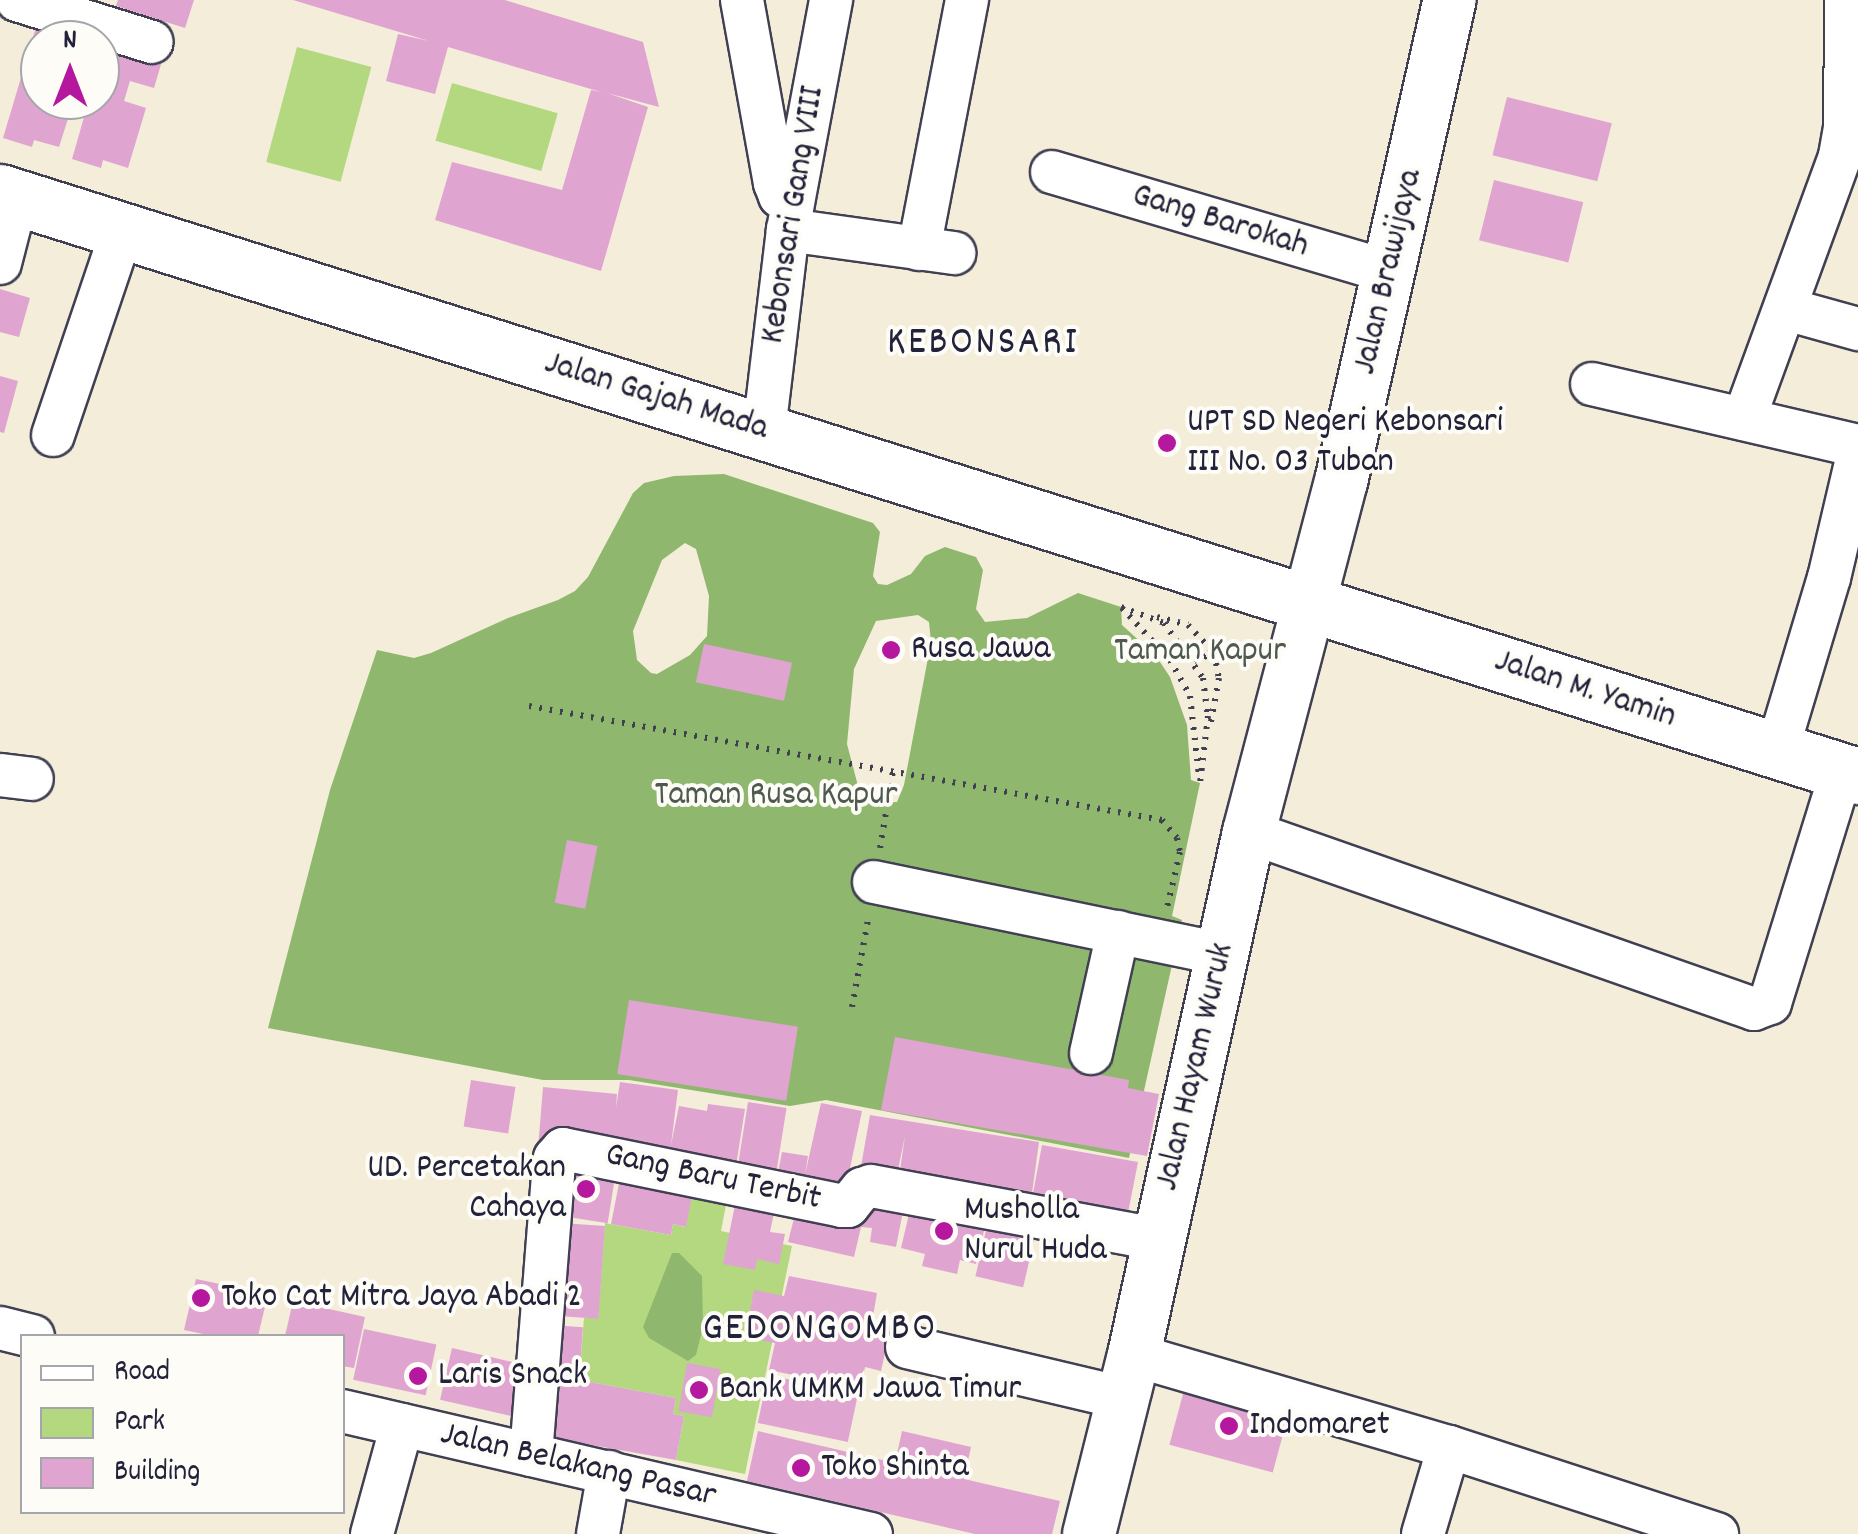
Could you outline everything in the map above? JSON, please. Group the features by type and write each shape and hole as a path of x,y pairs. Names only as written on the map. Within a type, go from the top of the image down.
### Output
{"highway":[{"name":"Jalan Gajah Mada","path":"8,195 1312,603"},
{"name":"Jalan M. Yamin","path":"1312,603 1850,774"}],"main road":[{"name":"Jalan Brawijaya","path":"1312,603 1450,0"},
{"name":"Jalan Hayam Wuruk","path":"1089,1534 1128,1377 1249,832 1312,603"}],"street":[{"path":"18,0 98,12 152,42"},
{"path":"742,0 775,182 790,216 937,251 967,0"},
{"name":"Kebonsari Gang VIII","path":"764,431 790,216 831,0"},
{"path":"1744,419 1842,148 1846,0"},
{"name":"Gang Barokah","path":"1052,172 1388,272"},
{"path":"0,263 8,195"},
{"path":"53,435 122,231"},
{"path":"1786,309 1858,329"},
{"path":"1592,384 1858,446"},
{"path":"1778,751 1829,578 1858,454"},
{"path":"1249,832 1754,1008 1770,1003 1850,774"},
{"path":"874,882 1222,954"},
{"path":"1091,1053 1138,937"},
{"name":"Gang Baru Terbit","path":"531,1455 553,1174 555,1158 563,1149 842,1206 848,1206 862,1188 871,1186 1158,1239"},
{"path":"907,1346 1128,1377 1449,1447 1717,1534"},
{"name":"Jalan Belakang Pasar","path":"345,1412 609,1472 796,1525 871,1534"},
{"path":"372,1534 402,1425"},
{"path":"1424,1534 1449,1447"},
{"path":"598,1534 609,1472"}],"path":[{"path":"1121,608 1188,625 1215,652 1219,678 1200,783 1190,696 1170,660 1121,608"},
{"path":"1154,616 1194,660 1206,696 1208,732"},
{"path":"1194,660 1215,652"},
{"path":"529,706 1162,820 1173,831 1180,852 1138,937"}],"green space":[{"path":"297,47 371,67 341,182 266,162"},
{"path":"452,83 558,113 541,171 435,141"},
{"name":"Taman Rusa Kapur","path":"724,474 873,523 880,532 873,576 878,584 887,585 911,574 925,556 945,547 976,557 983,570 976,609 985,622 1027,618 1078,593 1121,607 1122,625 1156,656 1170,677 1187,725 1191,780 1200,783 1172,916 1182,920 1129,1158 826,1100 790,1106 629,1080 543,1080 268,1028 330,790 377,650 414,658 431,653 575,591 588,577 633,493 644,483 674,476","holes":["685,543 696,549 709,596 707,636 690,655 657,674 651,673 637,660 633,631 662,560","918,615 929,622 931,642 904,785 897,802 875,803 858,786 847,744 854,669 876,621"]},
{"path":"695,1181 729,1189 721,1231 792,1246 745,1474 676,1460 684,1416 673,1414 676,1398 579,1380 584,1318 598,1318 605,1223 671,1235 673,1224 685,1227"},
{"path":"672,1253 679,1253 702,1276 703,1327 696,1355 688,1361 649,1338 643,1327"}],"building":[{"path":"118,0 194,0 185,28 116,6"},
{"path":"293,0 505,0 643,42 659,107 607,93 648,107 601,271 435,220 452,162 562,190 591,90 601,92 448,47 435,94 386,81 398,34 429,41"},
{"path":"120,48 162,61 154,88 130,81 124,101 146,108 128,168 103,160 101,168 72,159 83,120 120,120"},
{"path":"20,81 20,120 68,120 59,147 34,140 32,147 3,138"},
{"path":"1507,97 1612,123 1597,181 1492,155"},
{"path":"1494,180 1583,202 1568,262 1479,240"},
{"path":"0,289 30,298 19,337 0,332"},
{"path":"0,376 18,381 4,433 0,432"},
{"path":"704,644 792,663 784,701 696,682"},
{"path":"567,840 597,846 585,909 555,903"},
{"path":"629,1000 798,1027 786,1101 617,1074"},
{"path":"895,1037 1129,1080 1128,1088 1159,1094 1147,1156 881,1110"},
{"path":"471,1080 515,1087 508,1133 464,1126"},
{"path":"620,1082 678,1090 671,1145 679,1106 707,1111 708,1104 745,1109 735,1172 537,1161 543,1087 617,1094 616,1108"},
{"path":"748,1102 787,1108 776,1174 738,1168"},
{"path":"821,1103 862,1111 845,1192 776,1183 782,1152 808,1156 805,1175"},
{"path":"870,1115 1039,1142 1030,1208 898,1184 905,1136 895,1184 859,1178"},
{"path":"1042,1145 1138,1162 1125,1228 1032,1199"},
{"name":"UD. Percetakan Cahaya","path":"567,1154 617,1162 608,1223 557,1215"},
{"path":"622,1168 695,1181 686,1227 673,1224 671,1235 611,1224"},
{"path":"867,1194 905,1201 896,1247 870,1242 872,1228 861,1227 854,1257 788,1242 797,1206"},
{"name":"Musholla Nurul Huda","path":"913,1197 988,1214 976,1264 960,1260 957,1274 922,1266 925,1254 901,1248"},
{"path":"736,1200 775,1208 770,1232 785,1234 779,1264 757,1259 755,1270 723,1264"},
{"path":"990,1213 1038,1224 1023,1287 975,1276"},
{"path":"561,1223 605,1226 598,1319 555,1316"},
{"path":"789,1276 877,1293 872,1322 891,1326 881,1371 865,1367 861,1389 769,1370 775,1343 745,1337 754,1290 784,1296"},
{"path":"196,1279 268,1294 258,1334 184,1330"},
{"path":"293,1301 365,1317 354,1368 345,1366 345,1334 285,1334"},
{"path":"551,1325 583,1327 580,1371 548,1369"},
{"path":"364,1329 436,1344 426,1395 353,1380"},
{"path":"452,1348 524,1365 512,1416 440,1400"},
{"name":"Bank UMKM Jawa Timur","path":"687,1363 720,1369 712,1417 678,1411"},
{"path":"547,1374 676,1398 673,1414 684,1416 676,1460 536,1435"},
{"path":"768,1375 858,1394 848,1442 758,1423"},
{"name":"Indomaret","path":"1187,1379 1290,1407 1273,1472 1169,1445"},
{"path":"758,1431 895,1463 902,1431 971,1447 964,1479 1060,1501 1052,1534 975,1534 747,1481"}],"place":[{"name":"UPT SD Negeri Kebonsari III No. 03 Tuban","path":"1167,443"},
{"name":"Rusa Jawa","path":"891,650"},
{"name":"UD. Percetakan Cahaya","path":"586,1189"},
{"name":"Musholla Nurul Huda","path":"944,1231"},
{"name":"Toko Cat Mitra Jaya Abadi 2","path":"201,1298"},
{"name":"Laris Snack","path":"418,1376"},
{"name":"Bank UMKM Jawa Timur","path":"699,1390"},
{"name":"Indomaret","path":"1229,1426"},
{"name":"Toko Shinta","path":"801,1468"}],"district":[{"name":"KEBONSARI","path":"983,345"},
{"name":"GEDONGOMBO","path":"820,1331"}],"park label":[{"name":"Taman Kapur","path":"1200,652"}]}
